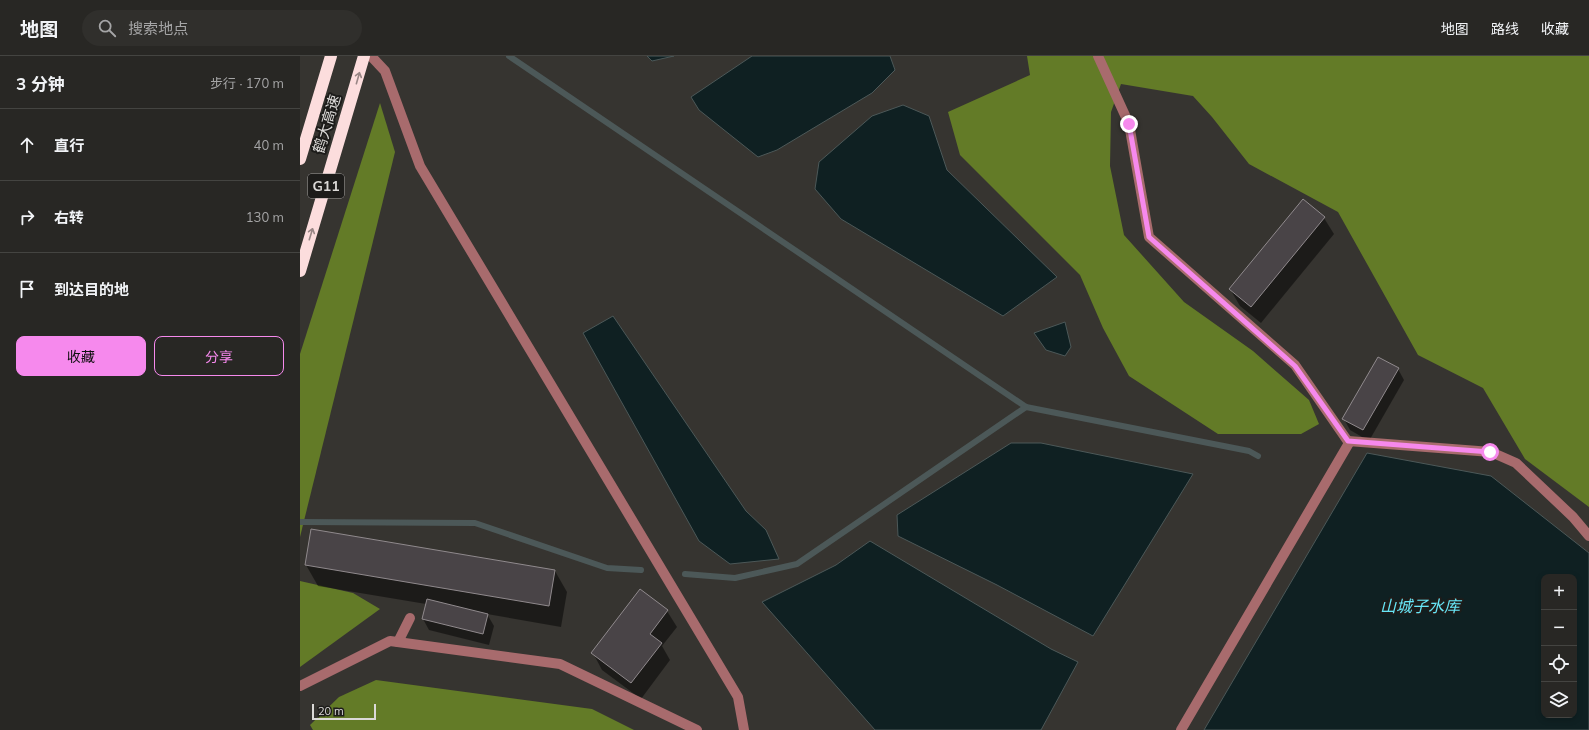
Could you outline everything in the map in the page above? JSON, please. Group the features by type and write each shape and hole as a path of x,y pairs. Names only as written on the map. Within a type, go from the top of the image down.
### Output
{"highway":[{"name":"鹤大高速","path":"300,159 331,56"},
{"name":"鹤大高速","path":"300,271 364,56"},
{"path":"300,147 322,86"}],"street":[{"path":"371,56 385,71 420,166 738,697 744,730"},
{"path":"1098,56 1129,124 1149,237 1295,366 1349,443 1182,730"},
{"path":"1348,441 1490,452 1516,463 1573,517 1589,536"},
{"path":"398,642 410,618"},
{"path":"300,686 390,641 560,664 697,730"}],"green space":[{"path":"1027,56 1589,56 1589,507 1525,459 1483,388 1418,355 1338,212 1249,164 1212,117 1193,96 1121,84 1111,112 1110,166 1124,235 1184,302 1253,351 1309,400 1319,424 1301,434 1218,434 1129,376 1103,328 1080,275 960,155 948,112 1030,75"},
{"path":"380,103 395,152 300,537 300,354"},
{"path":"300,581 353,593 380,609 300,667"},
{"path":"376,680 592,709 634,730 313,730 310,725 339,697"}],"water":[{"path":"647,56 674,56 652,61"},
{"path":"752,56 890,56 895,70 872,93 777,150 758,157 699,110 691,97"},
{"path":"903,105 929,116 947,170 1057,277 1003,316 841,219 815,189 819,162 872,116"},
{"path":"613,316 746,511 766,530 779,559 730,564 699,541 583,333"},
{"path":"1065,322 1071,347 1065,356 1046,350 1034,333"},
{"path":"1011,443 1041,443 1193,474 1093,636 997,585 898,536 897,515"},
{"name":"山城子水库","path":"1367,453 1491,476 1589,553 1589,730 1204,730"},
{"path":"870,541 1051,649 1078,662 1041,730 875,730 762,602 836,565"}],"building":[{"path":"1303,199 1325,217 1251,307 1229,289"},
{"path":"1378,357 1399,368 1363,430 1342,419"},
{"path":"311,529 555,570 549,606 305,565"},
{"path":"640,589 668,610 650,634 662,643 631,683 591,653"},
{"path":"427,599 488,614 483,634 422,619"}],"waterway":[{"path":"509,56 1026,407 1249,451 1258,456"},
{"path":"685,574 735,578 797,564 1026,407"},
{"path":"300,522 475,523 607,568 641,570"}],"route":[{"path":"1129,124 1149,237 1295,366 1348,441 1490,452"}]}
